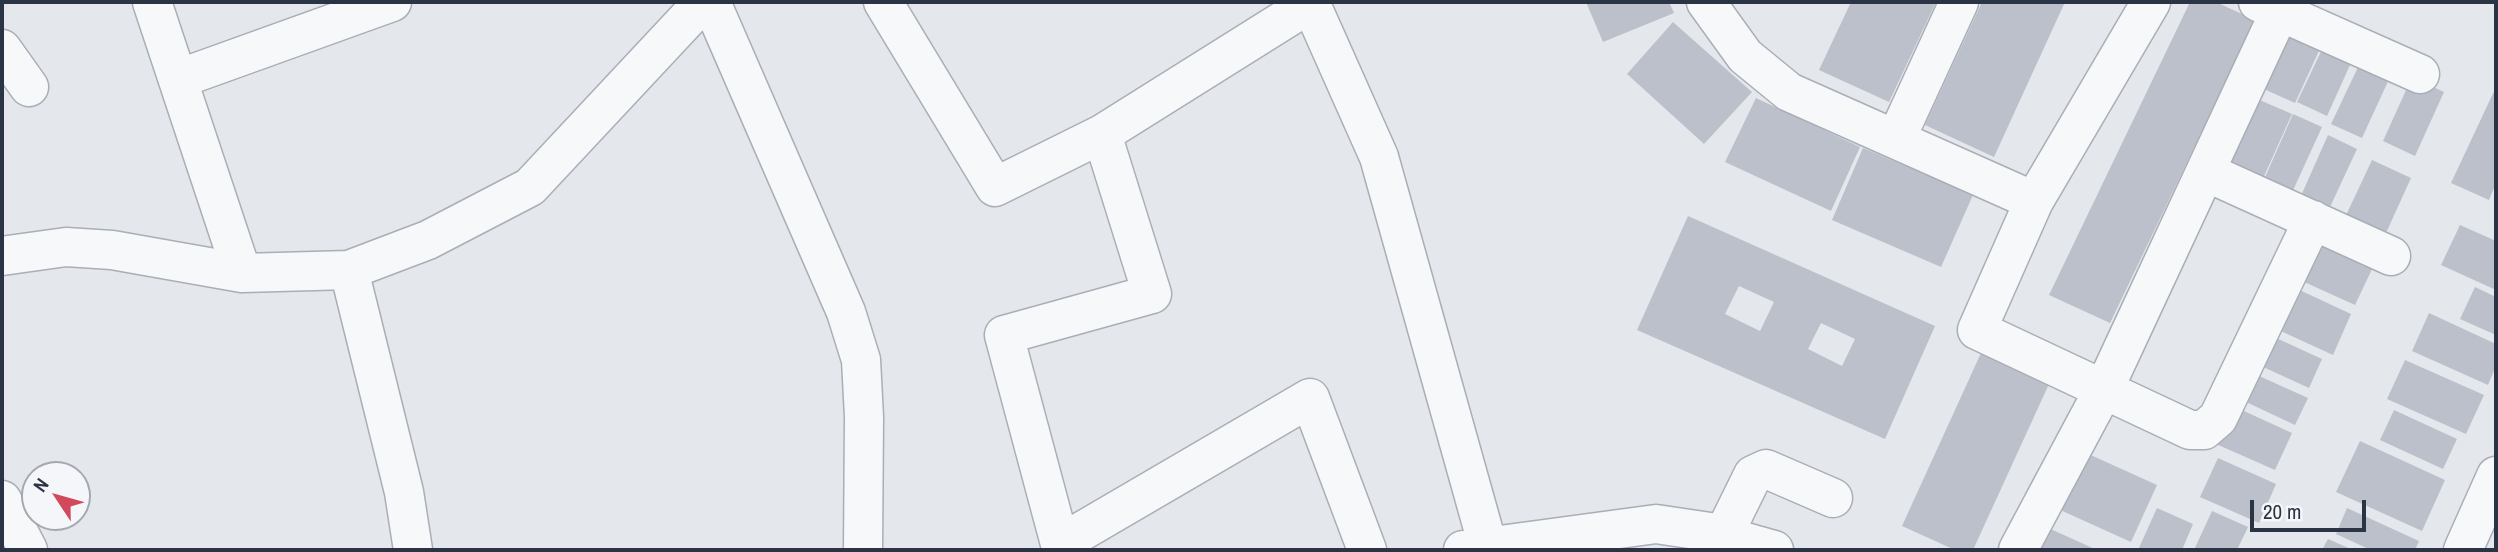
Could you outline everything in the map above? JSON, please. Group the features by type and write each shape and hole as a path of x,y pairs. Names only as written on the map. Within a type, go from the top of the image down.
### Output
{"street":[{"path":"152,2 242,273"},
{"path":"178,79 391,2"},
{"path":"2,256 66,247 112,250 242,273 349,270 428,240 530,187 703,2"},
{"path":"710,2 846,312 861,360 864,417 863,550"},
{"path":"883,2 995,187 1102,134 1311,2 1379,157 1480,549 1656,524 1748,545 1753,475 1766,469 1833,498"},
{"path":"1706,2 1745,56 1789,92 2035,201"},
{"path":"1896,139 1959,2"},
{"path":"2151,2 2035,201 1977,330 2190,430 2204,430 2218,418 2313,220"},
{"path":"2018,550 2104,388 2206,172 2269,6 2420,74"},
{"path":"2,49 29,87"},
{"path":"1102,134 1152,294 1004,335 1060,544 1310,398 1367,550"},
{"path":"2206,172 2391,256"},
{"path":"349,270 404,492 413,550"},
{"path":"2463,550 2496,477"},
{"path":"2,500 28,550"}],"building":[{"path":"1586,2 1669,2 1674,13 1603,42"},
{"path":"1851,2 1936,2 1889,102 1819,70"},
{"path":"1982,2 2065,2 1994,157 1925,125"},
{"path":"2190,2 2216,2 2255,20 2110,323 2049,295"},
{"path":"1673,22 1752,92 1704,144 1627,74"},
{"path":"2286,23 2324,40 2295,103 2257,86"},
{"path":"2326,41 2355,54 2327,116 2297,102"},
{"path":"2360,63 2390,77 2362,138 2331,124"},
{"path":"2412,77 2444,92 2415,156 2383,141"},
{"path":"2496,87 2496,183 2489,200 2451,183"},
{"path":"1756,98 1860,147 1831,211 1725,162"},
{"path":"2255,98 2292,114 2261,183 2224,166"},
{"path":"2293,114 2322,127 2290,197 2262,184"},
{"path":"2328,135 2357,149 2324,220 2296,207"},
{"path":"1863,148 1973,195 1941,267 1832,220"},
{"path":"2372,160 2411,178 2381,244 2341,226"},
{"path":"1688,216 1935,326 1885,439 1637,330","holes":["1739,286 1774,302 1760,331 1725,314","1821,323 1855,339 1842,366 1808,349"]},
{"path":"2460,225 2496,241 2496,290 2441,265"},
{"path":"2309,235 2374,265 2355,305 2291,276"},
{"path":"2291,286 2351,314 2333,355 2272,327"},
{"path":"2475,287 2496,297 2496,335 2460,319"},
{"path":"2429,313 2496,344 2496,366 2488,385 2412,351"},
{"path":"2274,337 2322,359 2309,388 2261,366"},
{"path":"1981,353 2049,384 1973,550 1955,550 1902,526"},
{"path":"2405,360 2484,395 2466,434 2387,399"},
{"path":"2257,375 2308,398 2295,425 2244,401"},
{"path":"2233,406 2292,433 2275,470 2216,444"},
{"path":"2394,410 2457,439 2443,469 2380,440"},
{"path":"2360,441 2445,480 2422,531 2336,492"},
{"path":"2084,452 2157,485 2131,542 2058,509"},
{"path":"2218,458 2276,484 2259,523 2200,497"},
{"path":"2157,508 2193,524 2182,550 2138,550"},
{"path":"2347,508 2419,541 2415,550 2371,550 2336,534"},
{"path":"2212,511 2248,527 2237,550 2194,550"},
{"path":"2044,526 2097,550 2033,550"},
{"path":"2328,539 2353,550 2322,550"}]}
